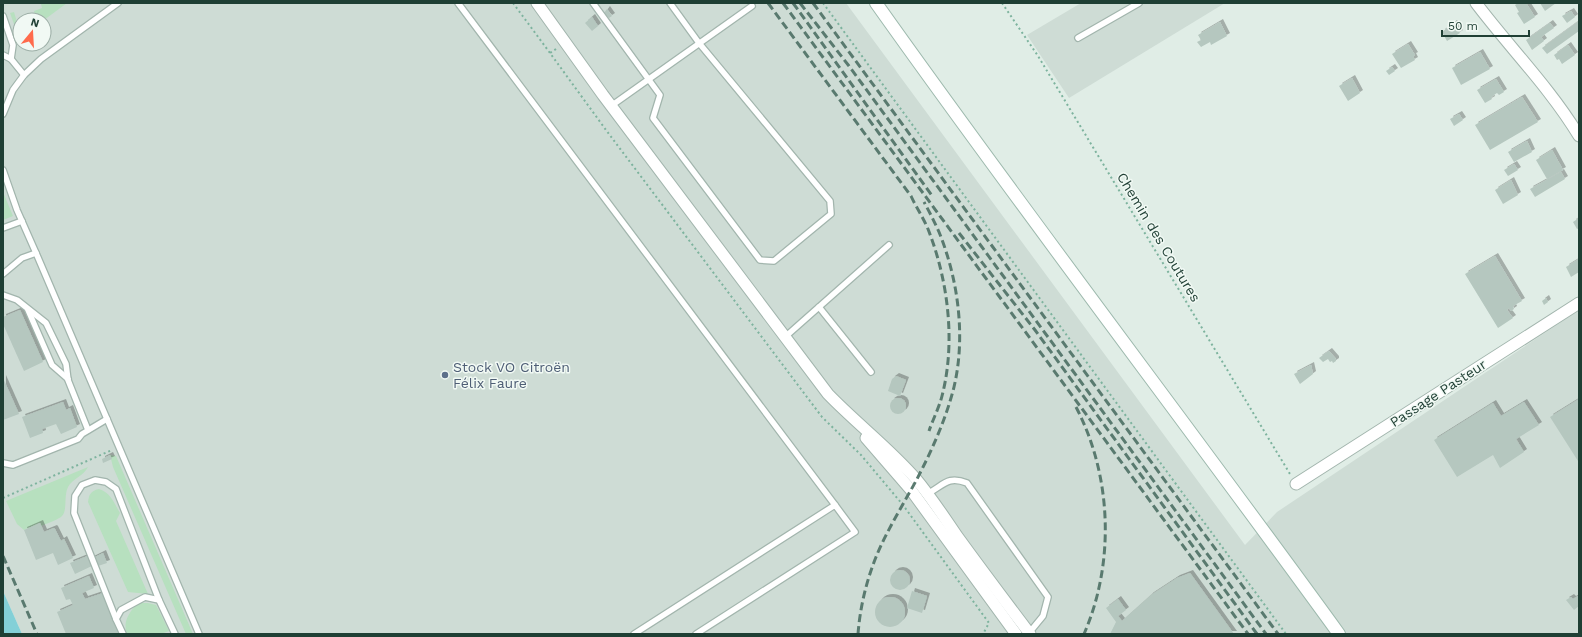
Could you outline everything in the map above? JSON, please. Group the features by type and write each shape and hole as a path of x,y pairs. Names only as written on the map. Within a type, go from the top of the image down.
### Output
{"main road":[{"path":"876,3 947,103 1339,634"}],"street":[{"path":"536,3 611,106 828,394 851,418 859,430 911,490 1016,634"},
{"path":"1476,3 1501,37 1531,69 1579,136"},
{"name":"Passage Pasteur","path":"1296,484 1579,303"},
{"path":"851,418 890,452 916,480 1029,634"}],"lane":[{"path":"3,114 13,90 24,75 41,59 118,3"},
{"path":"458,3 855,532 696,634"},
{"path":"593,3 660,95 654,118 760,260 774,261 831,214 830,202 699,43 670,3"},
{"path":"1078,38 1138,3"},
{"path":"611,106 752,6"},
{"path":"3,16 13,45 11,59"},
{"path":"3,55 11,59 24,75"},
{"path":"3,170 22,221 199,634"},
{"path":"3,228 22,221"},
{"path":"785,337 889,245"},
{"path":"3,274 22,258 36,253"},
{"path":"3,294 17,300 46,323 66,364 68,380 88,430"},
{"path":"819,307 871,372"},
{"path":"28,308 52,365 68,380"},
{"path":"3,463 13,466 78,439 88,430 107,419"},
{"path":"123,634 74,513 75,496 82,485 95,480 106,482 116,489 159,600 175,634"},
{"path":"926,494 948,480 967,483 1048,597 1043,616 1029,634"},
{"path":"634,634 836,505"},
{"path":"116,619 121,610 146,597 159,600"}],"path":[{"path":"513,3 606,130 822,416 861,455 926,536 989,623 983,634"},
{"path":"823,3 876,73 1286,634"},
{"name":"Chemin des Coutures","path":"1002,3 1038,56 1296,484"},
{"path":"550,53 565,42"},
{"path":"3,498 118,447"}],"shaded area":[{"path":"3,3 846,3 1245,545 1277,512 1579,310 1579,634 22,634 3,591"},
{"path":"1081,3 1225,3 1069,98 1027,35"}],"green space":[{"path":"67,3 52,14 52,12 34,12 42,8 41,4"},
{"path":"3,192 13,216 3,220"},
{"path":"110,455 116,456 193,634 186,634 113,467"},
{"path":"88,467 70,484 66,492 65,511 61,517 41,526 40,523 24,530 17,524 6,501"},
{"path":"99,489 109,496 120,513 116,521 148,594 128,592 88,502 90,494"},
{"path":"139,603 156,605 169,631 161,634 127,634 126,621 133,609"}],"water":[{"path":"3,591 22,634 3,634"}],"building":[{"path":"1518,3 1526,3 1535,17 1524,24 1517,13 1519,12 1515,5"},
{"path":"1540,3 1556,3 1545,11"},
{"path":"607,9 612,16 609,18 604,13"},
{"path":"1571,11 1575,17 1567,23 1562,16"},
{"path":"592,17 598,26 592,31 585,23"},
{"path":"1579,21 1579,31 1547,54 1542,48"},
{"path":"1220,22 1227,36 1211,45 1210,42 1201,47 1197,42 1201,40 1198,35"},
{"path":"1454,23 1460,33 1447,41 1442,32"},
{"path":"1550,23 1554,28 1541,37 1544,41 1532,50 1526,40"},
{"path":"1408,44 1415,55 1413,56 1415,60 1401,68 1392,54"},
{"path":"1568,45 1575,55 1562,64 1554,55"},
{"path":"1480,52 1490,69 1461,85 1452,68"},
{"path":"1392,67 1395,71 1389,75 1386,71"},
{"path":"1352,78 1360,93 1348,101 1339,86"},
{"path":"1496,79 1504,92 1499,95 1497,93 1491,97 1492,99 1485,103 1477,90"},
{"path":"1522,97 1538,122 1490,150 1475,125"},
{"path":"1459,114 1463,120 1454,126 1450,119"},
{"path":"1527,141 1532,152 1514,162 1508,152"},
{"path":"1552,150 1563,170 1547,179 1536,160"},
{"path":"1514,164 1518,170 1508,176 1504,170"},
{"path":"1561,172 1565,179 1535,197 1530,189"},
{"path":"1511,180 1518,195 1503,204 1495,190"},
{"path":"1579,218 1579,228 1577,229 1573,222"},
{"path":"1495,256 1522,301 1513,306 1514,309 1511,311 1509,308 1507,310 1513,318 1498,328 1465,274"},
{"path":"1579,259 1579,272 1571,277 1566,267"},
{"path":"1546,298 1548,302 1544,305 1542,301"},
{"path":"20,310 43,362 24,371 3,324 3,317"},
{"path":"1329,351 1336,359 1333,363 1328,359 1323,362 1319,358"},
{"path":"1311,365 1313,374 1300,384 1294,374"},
{"path":"896,376 906,380 900,396 888,391 892,379"},
{"path":"3,378 19,414 3,420"},
{"path":"898,398 905,403 906,406 901,413 898,414 891,409 890,406 895,399"},
{"path":"1579,399 1579,460 1578,461 1550,417"},
{"path":"63,402 66,410 70,408 77,427 61,434 56,424 42,429 43,433 30,438 22,417"},
{"path":"1524,402 1539,425 1516,439 1524,452 1500,468 1493,455 1457,477 1434,440 1493,403 1501,416"},
{"path":"110,455 112,459 103,463 102,459"},
{"path":"40,523 44,532 54,528 55,529 61,541 64,539 73,558 58,565 53,553 36,560 24,530"},
{"path":"103,553 107,563 95,567 94,565 75,574 70,563 90,555 91,559"},
{"path":"900,570 907,573 910,580 907,587 900,590 893,587 890,580 893,573"},
{"path":"1190,573 1234,634 1110,634 1116,622 1106,608 1118,599 1126,610 1118,616 1122,621 1151,595 1177,578"},
{"path":"89,576 94,588 82,593 85,599 103,593 119,634 66,634 57,612 73,605 70,599 66,600 61,588"},
{"path":"912,591 927,596 922,613 907,608"},
{"path":"1578,596 1579,606 1574,610 1566,600 1571,597 1573,599"},
{"path":"890,597 896,598 904,606 904,618 896,626 890,627 884,626 876,618 875,612 876,606 884,598"}],"railway":[{"path":"768,3 911,196 928,229 941,269 948,311 949,333 949,354 941,400 929,431"},
{"path":"783,3 1248,634"},
{"path":"793,3 933,197"},
{"path":"800,3 849,66 1266,634"},
{"path":"813,3 1278,634"},
{"path":"858,634 864,595 872,566 885,537 917,479 938,434 951,399 958,368 960,328 955,288 946,250 932,216 924,202"},
{"path":"959,233 1035,330 1257,634"},
{"path":"1076,407 1088,434 1097,462 1103,490 1105,520 1105,549 1101,578 1094,607 1084,634"},
{"path":"3,556 37,634"}],"place":[{"name":"Stock VO Citroën Félix Faure","path":"445,375"}]}
